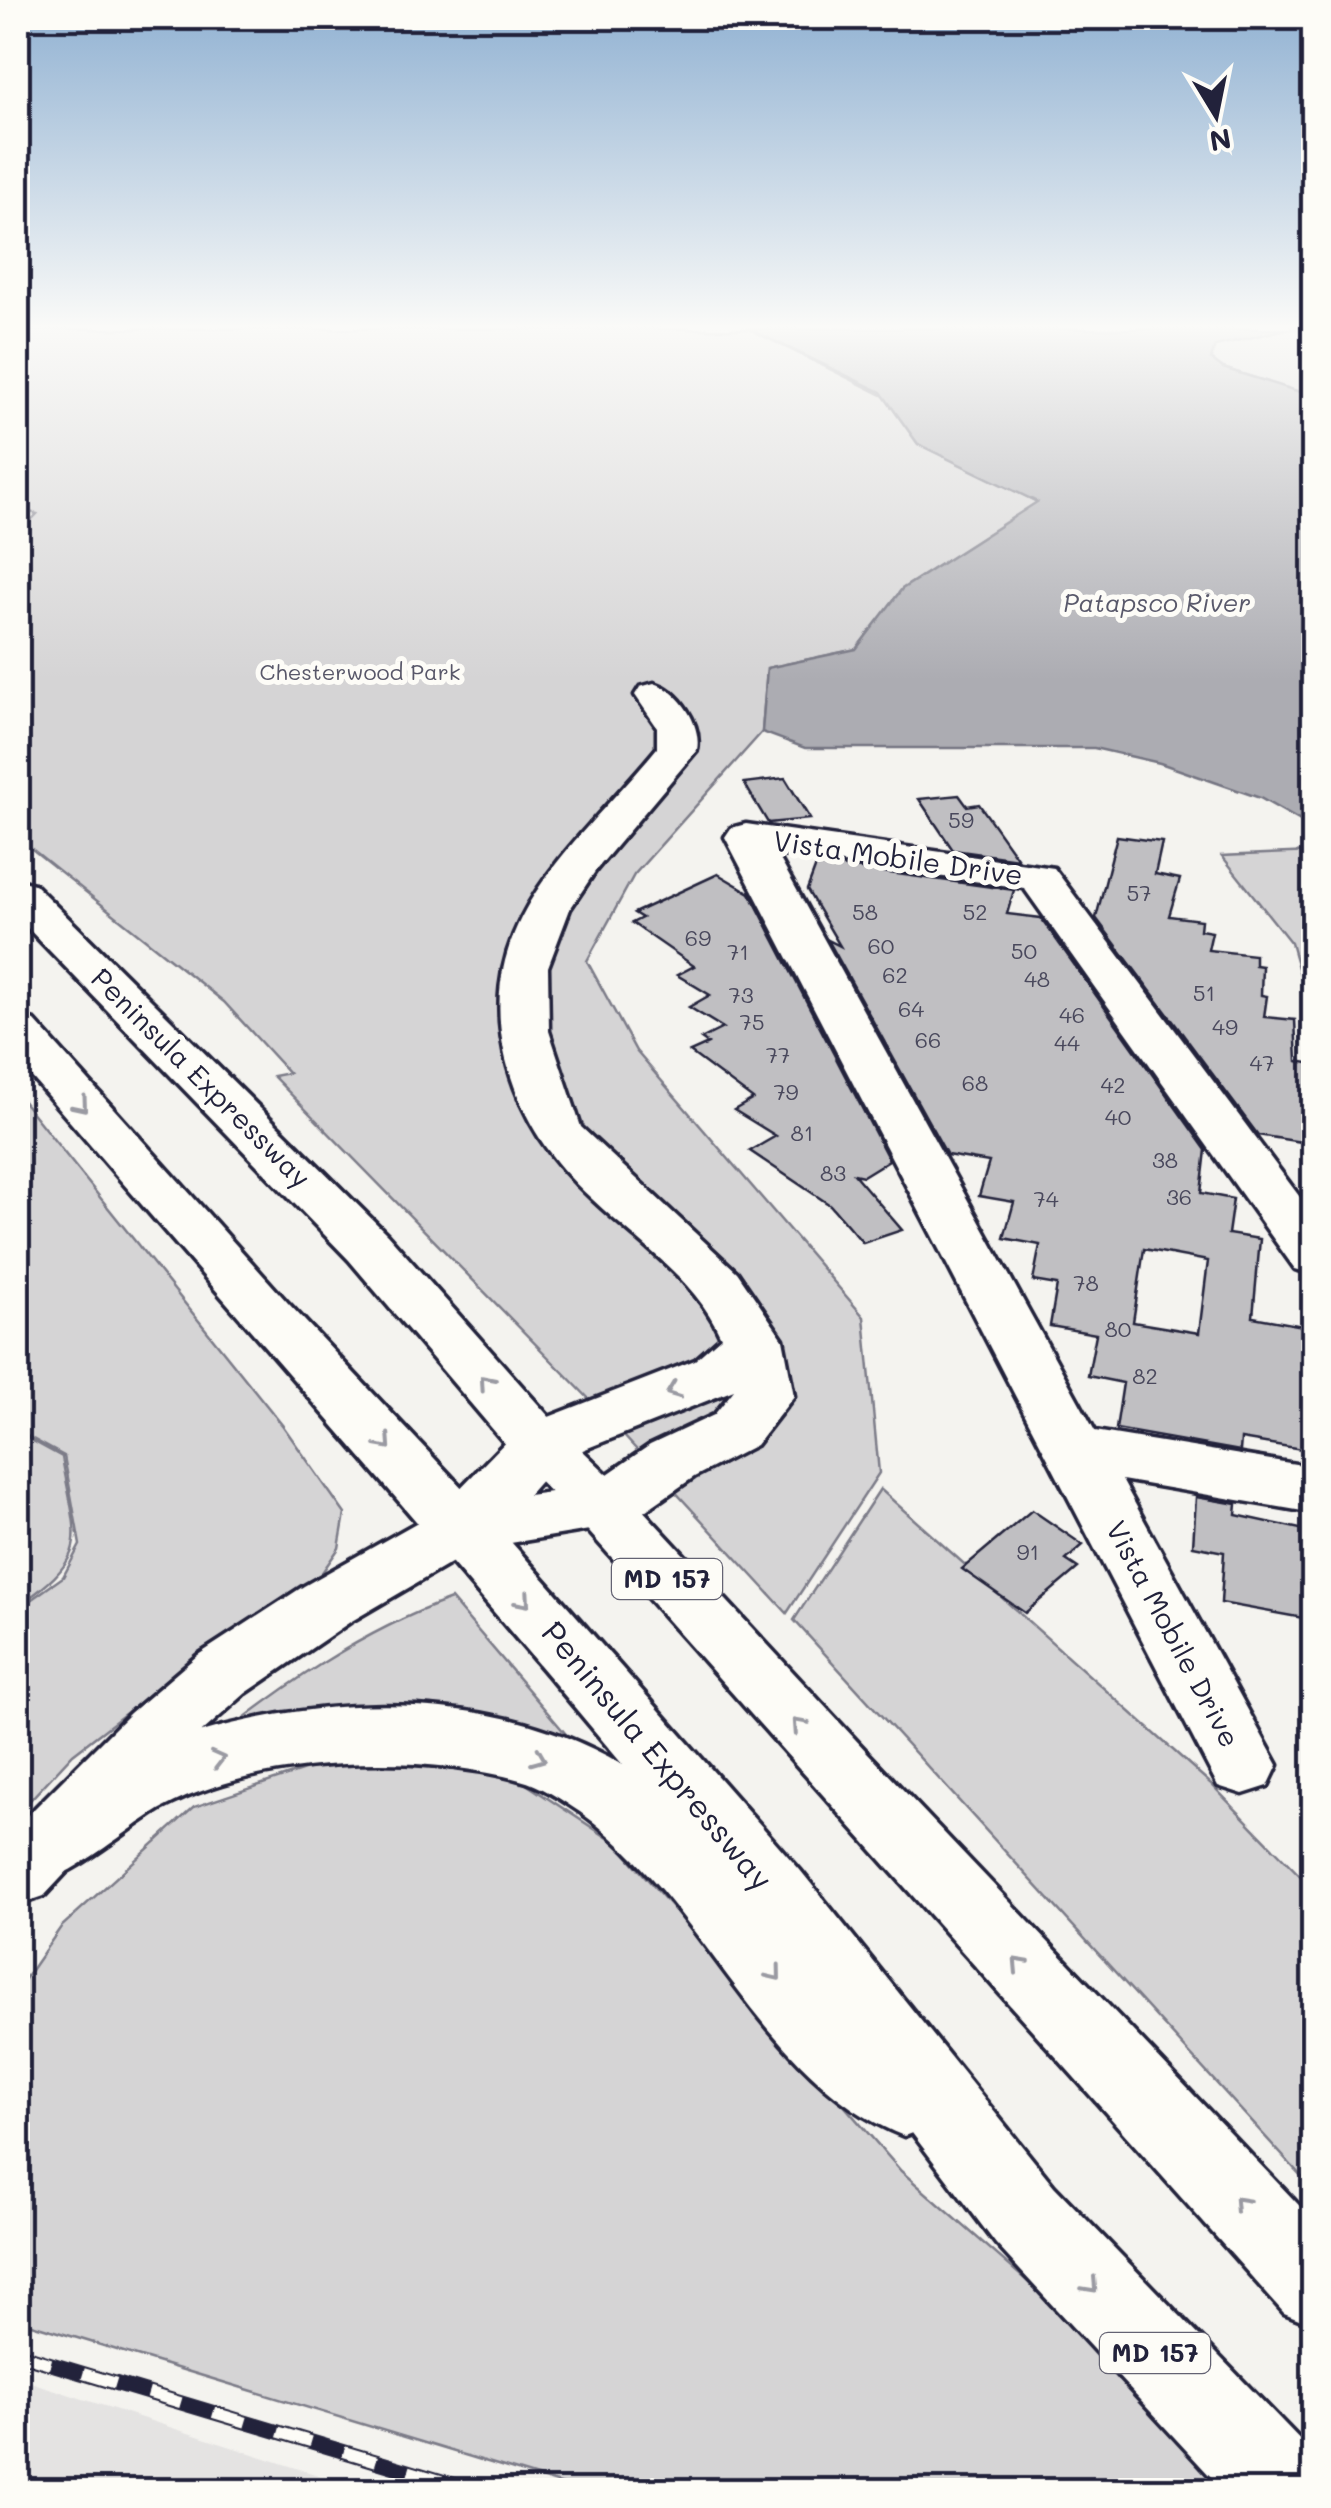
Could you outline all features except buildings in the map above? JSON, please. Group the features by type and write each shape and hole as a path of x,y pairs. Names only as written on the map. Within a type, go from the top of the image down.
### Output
{"street":[{"path":"461,1527 604,1508 672,1461 735,1430 764,1396 763,1372 754,1339 705,1272 594,1174 562,1138 537,1080 520,1002 533,938 568,873 678,750 682,737 677,724 654,695"},
{"name":"Vista Mobile Drive","path":"1243,1765 746,837 1038,877 1314,1256"},
{"name":"Peninsula Expressway","path":"18,894 368,1247 540,1444 604,1508 842,1774 1314,2282"},
{"name":"Peninsula Expressway","path":"18,1031 242,1288 461,1527 774,1893 1024,2215 1285,2490"},
{"path":"28,1862 154,1734 222,1674 327,1604 461,1527 540,1444 716,1374 754,1339"},
{"path":"1075,1450 1314,1490"},
{"path":"28,1862 112,1800 177,1770 266,1748 342,1738 426,1737 523,1752 584,1776 642,1819 702,1883 808,2016 998,2180"}],"shaded area":[{"path":"18,2378 364,2490 18,2490"}],"green space":[{"name":"Chesterwood Park","path":"18,446 922,446 1038,502 902,589 857,649 767,668 762,732 634,875 587,961 636,1051 864,1317 879,1473 787,1613 600,1410 273,1076 289,1073 224,1002 18,838 18,534 37,514 18,509"},
{"path":"1314,852 1313,1000 1304,989 1291,943 1222,856"},
{"path":"18,1095 283,1426 345,1514 339,1548 312,1587 195,1660 73,1754 18,1813 18,1609 63,1577 80,1545 64,1456 18,1431"},
{"path":"18,1433 62,1457 74,1543 59,1572 18,1606"},
{"path":"880,1489 1210,1783 1313,1889 1313,2189 794,1620"},
{"path":"451,1599 571,1740 207,1747 323,1662 386,1627"},
{"path":"352,1754 514,1776 617,1844 901,2171 1123,2365 1223,2490 580,2490 18,2320 18,1989 61,1927 194,1807"}],"water":[{"name":"Patapsco River","path":"922,446 1303,446 1314,475 1313,828 1260,798 1160,763 1094,748 805,748 762,732 767,668 856,649 902,589 1037,502"}],"railway":[{"path":"18,2354 472,2490"}]}
